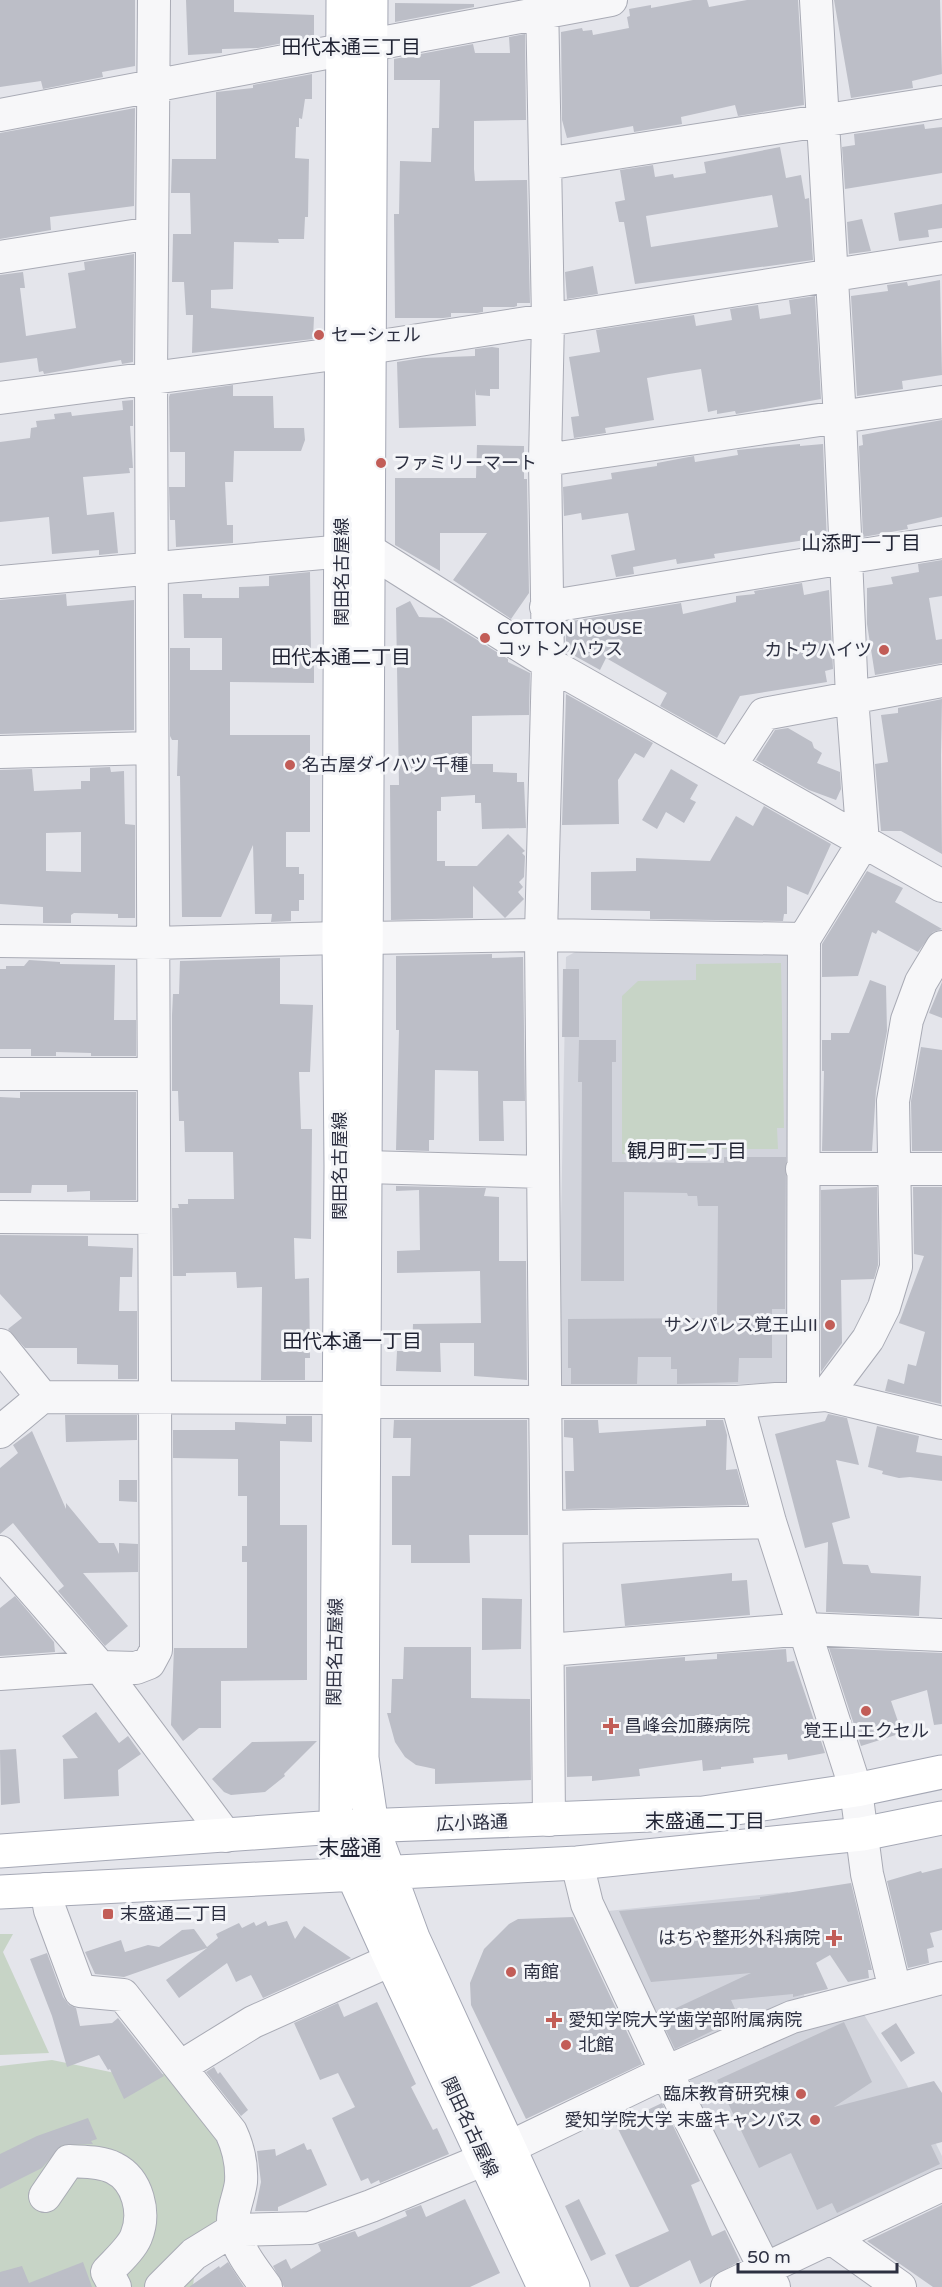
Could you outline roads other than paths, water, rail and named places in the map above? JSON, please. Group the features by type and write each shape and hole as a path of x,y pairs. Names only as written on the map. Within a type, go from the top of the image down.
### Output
{"main road":[{"name":"関田名古屋線","path":"343,0 356,47 353,938 341,1166 352,1400 362,1758 372,1826 388,1873 496,2154 544,2287"},
{"name":"関田名古屋線","path":"356,47 371,0"},
{"name":"関田名古屋線","path":"353,938 366,1167 352,1400 336,1827 352,1873 391,1960 496,2154 573,2287"},
{"name":"広小路通","path":"0,1851 336,1827 703,1813 856,1790 942,1772"},
{"path":"0,1892 578,1863 862,1834 942,1818"}],"street":[{"path":"0,1674 100,1667 136,1668 149,1663 156,1650 151,377 154,0"},
{"path":"0,115 356,47 541,7 611,0"},
{"path":"814,1395 802,1169 804,939 863,843 852,697 840,419 830,277 816,0"},
{"path":"541,7 548,320 545,460 548,663 541,934 549,1820"},
{"path":"545,164 942,102"},
{"path":"0,257 152,233"},
{"path":"0,398 355,350 942,258"},
{"path":"545,460 840,419 942,402"},
{"path":"546,607 942,542"},
{"path":"0,582 354,550 548,663 942,886"},
{"path":"730,766 764,714 942,681"},
{"path":"0,752 152,748"},
{"path":"0,941 153,943 541,934 804,939"},
{"path":"814,1395 868,1339 884,1307 896,1267 893,1101 907,1020 921,982 942,947"},
{"path":"0,1074 153,1074"},
{"path":"366,1167 543,1172"},
{"path":"802,1169 942,1169"},
{"path":"0,1217 154,1218"},
{"path":"0,1345 42,1397"},
{"path":"0,1432 42,1397 154,1396 546,1402 737,1402 777,1401 814,1395 942,1424"},
{"path":"737,1402 770,1522 856,1790 867,1874 895,1990"},
{"path":"548,1527 770,1522"},
{"path":"0,1552 100,1667 226,1836"},
{"path":"548,1650 806,1629 942,1635"},
{"path":"578,1863 587,1904 666,2072 770,2277"},
{"path":"46,1889 50,1910 80,1991 123,1995 231,2132 238,2148 241,2181 233,2209 233,2230 239,2246 267,2287"},
{"path":"180,2067 253,2022 391,1960"},
{"path":"161,2287 194,2254 233,2230 310,2228 371,2206 496,2154 666,2072 792,2017 942,1978"},
{"path":"45,2196 69,2161 100,2163 116,2168 128,2179 138,2196 141,2211 136,2238 107,2272 115,2287"},
{"path":"727,2287 770,2277 831,2238 942,2185"},
{"path":"831,2238 900,2287"}],"place":[{"name":"セーシェル","path":"319,335"},
{"name":"ファミリーマート","path":"381,463"},
{"name":"COTTON HOUSE コットンハウス","path":"485,638"},
{"name":"カトウハイツ","path":"884,650"},
{"name":"名古屋ダイハツ 千種","path":"290,765"},
{"name":"サンパレス覚王山II","path":"830,1325"},
{"name":"覚王山エクセル","path":"866,1711"},
{"name":"昌峰会加藤病院","path":"611,1726"},
{"name":"末盛通二丁目","path":"108,1914"},
{"name":"はちや整形外科病院","path":"834,1938"},
{"name":"南館","path":"511,1972"},
{"name":"愛知学院大学歯学部附属病院","path":"554,2020"},
{"name":"北館","path":"566,2045"},
{"name":"臨床教育研究棟","path":"801,2094"},
{"name":"愛知学院大学 末盛キャンパス","path":"815,2120"}],"district":[{"name":"田代本通三丁目","path":"351,48"},
{"name":"山添町一丁目","path":"861,544"},
{"name":"田代本通二丁目","path":"341,658"},
{"name":"観月町二丁目","path":"687,1152"},
{"name":"田代本通一丁目","path":"352,1342"},
{"name":"末盛通二丁目","path":"705,1822"},
{"name":"末盛通","path":"350,1848"}]}
